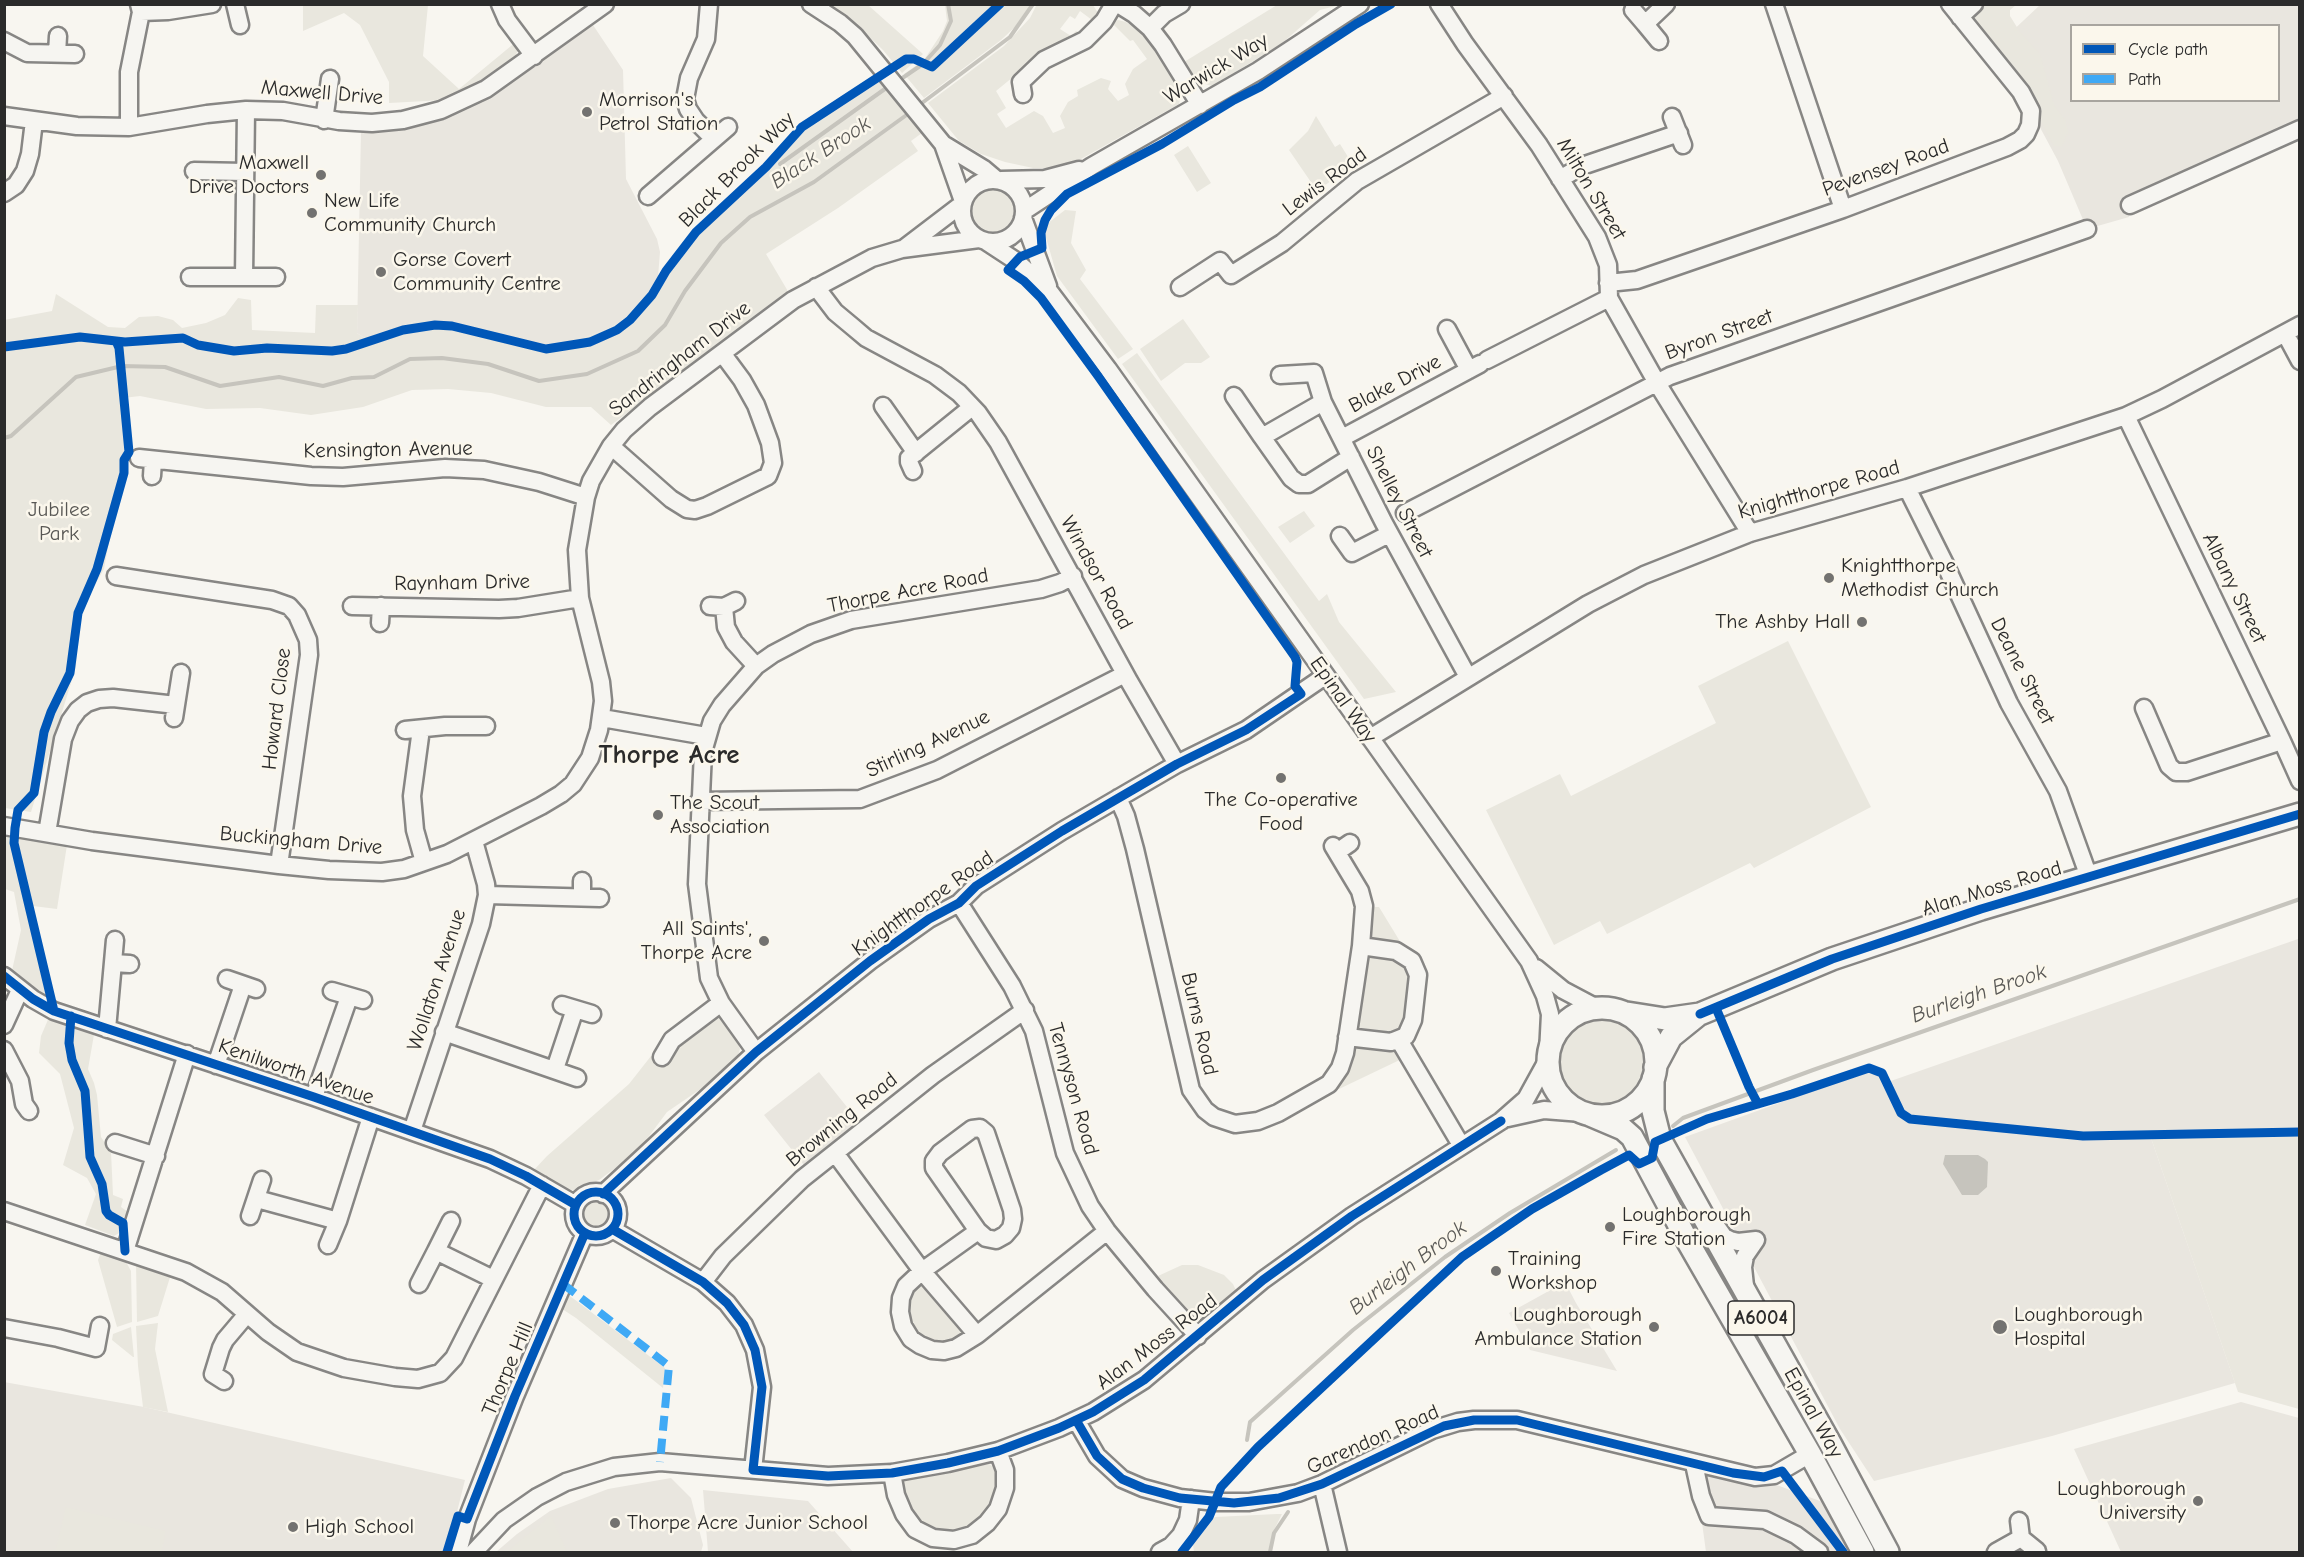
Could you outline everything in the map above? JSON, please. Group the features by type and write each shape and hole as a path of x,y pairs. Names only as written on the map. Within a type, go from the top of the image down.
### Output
{"main road":[{"name":"Alan Moss Road","path":"1654,1073 1671,1037 1700,1014 1832,959 1981,909 2300,814"},
{"name":"A6004","path":"1548,1056 1548,1074 1556,1093 1567,1105 1586,1114 1616,1116 1632,1109 1644,1097 1654,1073 1654,1052 1650,1037 1641,1023 1627,1013 1598,1008"},
{"path":"1548,1056 1553,1038 1562,1025 1579,1012 1598,1008"},
{"name":"Alan Moss Road","path":"1627,1013 1665,1018 1700,1014"},
{"name":"Epinal Way","path":"1654,1073 1654,1123 1660,1139 1830,1443 1888,1552"},
{"name":"Epinal Way","path":"1586,1114 1623,1129 1632,1137 1688,1242 1810,1454 1863,1552"},
{"path":"1810,1454 1830,1443"}],"street":[{"path":"129,127 129,72 140,8 168,11 212,4"},
{"path":"235,4 240,25"},
{"path":"500,4 507,20 534,56"},
{"name":"Maxwell Drive","path":"4,116 76,126 129,127 246,110 283,111 324,120 372,123 411,118 441,111 486,89 605,4"},
{"path":"709,4 706,39 689,78 686,99 688,109 696,121 714,139"},
{"path":"811,4 855,36 943,144 1017,190 1022,199 1024,215 1014,234 997,242 983,240 966,228 961,212 962,203 966,194 976,184 982,181 999,180"},
{"path":"1023,94 1021,82 1044,60 1085,40 1104,21 1114,4"},
{"path":"1118,4 1150,28 1200,105"},
{"path":"1150,28 1181,4"},
{"name":"Warwick Way","path":"1024,215 1092,166 1200,105 1286,53 1360,4"},
{"name":"Milton Street","path":"1439,4 1560,179 1603,250 1608,265 1608,290 1657,383 1750,533"},
{"path":"1645,24 1666,4"},
{"path":"1774,4 1843,209"},
{"path":"1955,11 1974,4"},
{"path":"1633,10 1659,41"},
{"name":"Pevensey Road","path":"1608,290 1843,209 2007,147 2026,134 2031,111 2021,92 1955,11"},
{"path":"57,54 58,36"},
{"path":"4,41 27,53 75,54"},
{"path":"324,90 324,120"},
{"name":"Lewis Road","path":"1179,287 1220,261 1231,275 1282,243 1357,181 1504,96"},
{"path":"244,277 246,110"},
{"path":"1560,179 1582,166 1681,139 1672,117"},
{"path":"4,193 16,185 25,171 30,154 34,121"},
{"path":"648,196 728,127"},
{"path":"2130,205 2300,129"},
{"path":"943,144 962,203"},
{"name":"Warwick Way","path":"999,180 1045,179 1092,166"},
{"path":"203,175 245,172"},
{"name":"Sandringham Drive","path":"902,249 962,203"},
{"name":"Epinal Way","path":"1024,215 1050,292"},
{"name":"Byron Street","path":"1405,513 1657,383 1738,351 2087,229"},
{"name":"Sandringham Drive","path":"602,718 601,682 580,598 577,550 579,527 586,497 600,464 611,446 643,412 785,306 816,287 872,258 902,249 983,240"},
{"name":"Epinal Way","path":"983,240 1016,261 1050,292 1108,369 1529,962 1545,996 1550,1014 1548,1056"},
{"path":"190,277 276,277"},
{"name":"Windsor Road","path":"816,287 836,312 860,333 935,375 959,393 972,407 998,442 1177,764"},
{"name":"Blake Drive","path":"1342,438 1479,365 1608,290"},
{"name":"Blake Drive","path":"1447,329 1479,365"},
{"path":"2292,329 2300,361"},
{"name":"Knightthorpe Road","path":"1370,738 1588,604 1644,575 1750,533 1907,488 2126,416 2292,329"},
{"path":"611,446 671,499 687,509 695,510 707,506 768,476 772,469 773,454 764,426 756,405 742,380 722,353"},
{"name":"Shelley Street","path":"1280,375 1314,373 1323,402 1389,534 1468,677"},
{"path":"1234,396 1291,478 1299,484 1308,484 1351,457"},
{"path":"1262,437 1323,402"},
{"path":"883,406 910,461 972,407"},
{"name":"Albany Street","path":"2126,416 2283,741 2300,781"},
{"name":"Kensington Avenue","path":"148,465 343,477 445,468 484,470 539,482 586,497"},
{"name":"Deane Street","path":"1907,488 1945,564 2009,704 2058,791 2089,877"},
{"path":"1340,536 1352,553 1389,534"},
{"name":"Howard Close","path":"116,576 143,573 272,600 289,606 304,627 309,655 279,864"},
{"name":"Thorpe Acre Road","path":"756,1052 721,1003 709,978 697,884 701,769 706,736 722,705 756,666 773,654 797,641 851,620 1041,589 1060,583 1072,576"},
{"name":"Raynham Drive","path":"352,606 509,608 580,598"},
{"path":"723,605 726,627 734,642 756,666"},
{"name":"Raynham Drive","path":"380,623 381,606"},
{"path":"47,833 63,739 70,721 78,711 87,703 113,698 175,712 181,673"},
{"name":"Stirling Avenue","path":"699,801 860,800 937,770 1125,674"},
{"name":"Knightthorpe Road","path":"603,1194 756,1052 870,961 929,919 959,903 976,886 1118,798 1177,764 1246,730 1325,676"},
{"path":"2144,708 2169,766 2176,772 2187,772 2283,741"},
{"path":"424,862 414,830 413,730 467,718 486,726"},
{"path":"602,718 706,736"},
{"name":"Buckingham Drive","path":"4,826 103,843 329,870 382,872 424,862 474,841 561,794 573,784 590,758 602,718"},
{"name":"Burns Road","path":"1118,798 1126,816 1135,849 1191,1090 1205,1110 1215,1117 1235,1124 1258,1121 1278,1113 1329,1084 1340,1068 1347,1037 1364,915 1362,897 1340,847"},
{"name":"Wollaton Avenue","path":"412,1131 481,924 487,896 484,873 474,841"},
{"path":"487,896 582,889 600,898"},
{"name":"Tennyson Road","path":"959,903 1003,970 1025,1010 1041,1054 1065,1153 1090,1206 1107,1231 1198,1336"},
{"path":"106,1029 115,940"},
{"path":"1347,1037 1382,1042 1399,1040 1406,1036 1413,1020 1417,968 1412,961 1396,951 1361,946"},
{"name":"Epinal Way","path":"1529,962 1563,990 1598,1008"},
{"path":"113,963 130,964"},
{"name":"Kenilworth Avenue","path":"4,976 20,990 54,1011 188,1054 500,1162 576,1205"},
{"path":"216,1065 242,984"},
{"path":"4,1025 20,990"},
{"path":"314,1097 356,998 333,992"},
{"path":"662,1057 672,1040 721,1003"},
{"path":"555,1069 576,1009"},
{"name":"Browning Road","path":"703,1282 723,1256 802,1179 933,1075 1025,1010"},
{"path":"444,1032 577,1078"},
{"path":"1399,1040 1461,1145"},
{"path":"4,1050 20,1081 23,1108"},
{"path":"125,1251 188,1054"},
{"name":"Alan Moss Road","path":"1502,1121 1526,1099 1548,1056"},
{"name":"Alan Moss Road","path":"475,1551 504,1520 551,1489 614,1467 660,1462 828,1476 892,1473 998,1451 1093,1412 1144,1380 1281,1268 1352,1216 1502,1121 1544,1110 1586,1114"},
{"path":"328,1245 338,1221 371,1117"},
{"path":"980,1128 986,1133 1012,1210 1013,1220 1011,1228 996,1240 986,1238 978,1231 934,1168 934,1161 940,1153 972,1129 980,1128"},
{"path":"115,1143 156,1155"},
{"path":"835,1153 922,1271 977,1335"},
{"path":"250,1216 262,1180"},
{"path":"4,1211 200,1278 222,1292 284,1344 313,1358 344,1368 418,1379 440,1372 454,1358 542,1185"},
{"path":"1688,1190 1703,1205 1724,1237 1738,1242 1756,1240 1745,1256 1743,1267 1746,1292"},
{"path":"588,1193 603,1194 610,1198 617,1209 616,1221 612,1229 600,1236 585,1233 575,1222 576,1205 588,1193"},
{"path":"257,1199 338,1221"},
{"path":"418,1284 451,1221"},
{"path":"612,1229 703,1282 717,1293 744,1325 755,1350 762,1387 753,1470"},
{"path":"978,1231 922,1271 906,1286 901,1298 900,1312 903,1326 911,1339 926,1348 944,1351 956,1348 977,1335 1107,1231"},
{"name":"Thorpe Hill","path":"458,1552 467,1519 515,1396 585,1233"},
{"path":"436,1251 493,1279"},
{"path":"224,1381 213,1374 221,1348 247,1314"},
{"path":"4,1328 96,1348 100,1326"},
{"name":"Garendon Road","path":"1076,1420 1097,1456 1122,1479 1143,1488 1216,1502 1249,1502 1279,1498 1322,1484 1432,1430 1458,1422 1488,1419 1518,1420 1694,1464 1764,1478 1774,1475 1810,1454"},
{"path":"892,1473 896,1495 904,1514 915,1529 933,1538 954,1540 972,1535 987,1523 998,1509 1005,1488 1005,1470 998,1451"},
{"path":"1694,1464 1708,1516 1765,1520 1796,1536 1819,1552"},
{"path":"1322,1484 1338,1552"},
{"path":"1160,1552 1171,1546 1181,1535 1188,1520 1191,1499"},
{"path":"467,1519 475,1551"},
{"path":"2019,1521 2021,1538 2037,1551"},
{"path":"1996,1552 2021,1538"}],"shaded area":[{"path":"2040,5 2299,5 2299,129 2131,205 2129,217 2087,229 2058,161 2021,92 1990,52"},
{"path":"593,25 623,70 626,179 657,239 660,252 658,277 647,294 624,319 612,327 579,340 554,345 533,343 482,330 416,321 366,339 357,333 361,131 372,123 403,120 534,56 560,47"},
{"name":"Loughborough Hospital","path":"2298,939 2299,1130 2083,1134 1976,1121 1975,1127 2083,1140 2151,1138 2235,1383 2052,1436 1874,1481 1840,1429 1685,1137 1865,1072 1876,1072 1885,1083"},
{"path":"819,1072 859,1122 804,1165 764,1115"},
{"path":"1945,1155 1978,1155 1985,1159 1988,1162 1987,1187 1978,1195 1962,1195 1943,1164"},
{"path":"1565,1282 1617,1371 1530,1350 1509,1313"},
{"path":"4,1382 144,1407 465,1480 447,1552 5,1552"},
{"name":"Loughborough University","path":"2241,1402 2299,1418 2299,1552 2121,1552 2074,1449"},
{"path":"1694,1464 1755,1477 1839,1508 1878,1552 1706,1552"},
{"name":"Thorpe Acre Junior School","path":"671,1478 691,1498 703,1545 701,1552 496,1552 550,1511 608,1489"},
{"path":"703,1490 808,1501 853,1552 708,1552"}],"green space":[{"path":"1037,4 1093,5 1098,13 1096,21 1088,31 1092,20 1080,11 1075,19 1070,16 1060,29 1071,36 1076,31 1080,34 1013,77 996,91 1006,108 997,114 1006,128 1034,111 1043,116 1053,133 1065,128 1060,116 1068,102 1078,96 1077,90 1101,78 1111,81 1108,89 1118,101 1129,95 1125,84 1133,69 1147,59 1133,40 1130,41 1112,23 1118,20 1126,22 1145,35 1179,88 1181,94 1179,104 1081,159 1055,168 1033,168 1005,162 981,154 959,141 928,103 1004,46 1030,18"},
{"path":"303,5 428,5 423,56 459,89 517,41 518,50 513,62 480,85 445,100 389,103 389,82 360,25 344,13 303,31"},
{"path":"830,5 868,5 923,54 902,73 862,30"},
{"path":"945,5 1030,5 1015,27 1001,40 924,98 904,74 924,60 943,31 947,21"},
{"path":"1277,5 1339,5 1320,10 1280,45 1212,86 1195,81 1184,62"},
{"path":"1982,5 2016,5 2010,10 2010,16 2020,32 2040,54 2054,105 2065,120 2068,132 2062,146 2054,146 2012,68 1977,31 1975,18"},
{"name":"Jubilee Park","path":"875,77 922,133 911,141 918,151 838,208 766,254 789,293 611,425 591,407 546,407 491,393 448,389 412,390 363,407 311,415 260,408 206,409 140,396 123,398 125,455 104,569 82,608 78,627 76,667 31,812 5,808 4,320 52,311 56,294 108,327 125,328 139,317 158,316 173,320 182,328 206,323 225,315 238,298 251,300 252,330 315,333 316,305 358,305 357,333 366,339 416,321 446,321 543,345 579,340 612,327 624,319 647,294 665,266 700,223 770,158 798,127"},
{"path":"1316,116 1335,147 1340,144 1353,165 1317,191 1289,150 1308,131"},
{"path":"1188,146 1211,183 1197,192 1174,155"},
{"path":"993,186 1010,193 1017,210 1010,227 993,234 976,227 969,210 976,193"},
{"path":"1065,210 1076,211 1071,243 1086,270 1080,279 1133,349 1118,359 1057,276 1043,227"},
{"path":"1183,319 1210,357 1201,363 1185,363 1161,381 1140,349"},
{"path":"1137,353 1319,601 1327,594 1339,622 1396,692 1364,699 1122,364"},
{"path":"1304,511 1315,526 1290,543 1278,527"},
{"path":"1788,641 1871,807 1754,868 1750,863 1607,934 1600,921 1554,945 1486,810 1560,774 1571,796 1716,723 1698,686"},
{"path":"5,833 67,845 57,909 33,906 56,1003 46,999 11,975 21,930 14,892 5,889"},
{"path":"1375,907 1379,907 1412,961 1408,1056 1339,1089 1329,1084 1335,1076 1364,915"},
{"path":"719,1014 738,1043 740,1049 737,1058 705,1086 667,1112 641,1147 625,1161 599,1180 573,1190 566,1189 533,1171 629,1084 651,1056 667,1056 669,1049"},
{"path":"50,1015 64,1020 66,1054 84,1096 85,1148 97,1178 106,1215 122,1225 121,1232 114,1236 85,1225 96,1194 87,1178 63,1165 74,1128 60,1074 39,1053 41,1036"},
{"path":"1601,1016 1619,1020 1634,1030 1644,1045 1648,1063 1644,1081 1634,1096 1619,1106 1601,1110 1583,1106 1568,1096 1558,1081 1554,1063 1558,1045 1568,1030 1583,1020"},
{"path":"75,1024 95,1029 88,1069 97,1095 101,1137 111,1152 113,1195 123,1199 121,1207 128,1212 123,1218 111,1212 106,1188 90,1147 89,1095 72,1053"},
{"path":"2300,1130 2299,1409 2238,1392 2151,1138 2151,1132"},
{"path":"595,1192 610,1199 617,1214 610,1229 595,1236 580,1229 573,1214 580,1199"},
{"path":"101,1252 125,1260 131,1271 132,1322 117,1327 98,1260"},
{"path":"136,1263 171,1274 158,1316 137,1322"},
{"path":"1182,1265 1198,1265 1224,1275 1233,1284 1238,1295 1204,1318 1186,1315 1158,1276"},
{"path":"922,1271 977,1335 956,1348 920,1345 901,1298"},
{"path":"566,1293 665,1368 663,1388 559,1307"},
{"path":"158,1323 155,1349 168,1412 143,1407 138,1366 136,1326"},
{"path":"131,1327 134,1357 112,1340 113,1334"},
{"path":"989,1464 994,1467 1005,1489 972,1535 915,1529 892,1473 950,1471"},
{"path":"66,1507 166,1531 161,1552 55,1552"},
{"path":"1282,1514 1273,1532 1269,1552 1194,1552 1193,1545 1215,1517"},
{"path":"551,1516 567,1552 507,1552 522,1539"}],"waterway":[{"name":"Black Brook","path":"898,81 923,64 940,45 951,21 948,4"},
{"name":"Black Brook","path":"918,106 1010,37 1033,4"},
{"name":"Black Brook","path":"780,164 889,86"},
{"name":"Black Brook","path":"4,438 11,436 76,377 122,366 165,367 220,386 279,377 323,386 352,378 374,377 410,359 442,358 488,364 539,381 587,374 638,351 665,325 685,291 721,243 750,217 814,182 912,111"},
{"name":"Burleigh Brook","path":"1673,1126 1683,1118 1813,1070 2300,899"},
{"name":"Burleigh Brook","path":"1247,1440 1250,1422 1353,1330 1445,1257 1510,1213 1616,1150"},
{"name":"Burleigh Brook","path":"1270,1552 1274,1533 1288,1512"}],"marked path":[{"path":"563,1284 669,1366 660,1462"}],"cycle path":[{"name":"Black Brook Way","path":"4,347 80,337 125,342 183,338 198,345 234,351 267,348 332,351 346,349 403,330 435,325 452,326 546,349 590,342 617,330 630,320 652,295 666,271 696,232 766,167 802,127 906,59 914,59 932,67 1000,4"},
{"path":"603,1194 756,1052 870,961 929,919 959,903 976,886 1062,831 1177,764 1246,730 1301,694 1295,686 1297,662 1295,657 1041,298 1024,281 1008,270 1020,257 1042,248 1041,233 1045,220 1051,210 1067,194 1162,144 1234,100 1260,87 1356,24 1391,4"},
{"path":"54,1011 14,843 15,828 18,810 34,793 44,732 70,673 78,613 97,569 124,473 124,460 129,452 119,348 116,341"},
{"path":"1700,1014 1832,959 1981,909 2300,814"},
{"path":"4,976 33,999 54,1011 314,1097 490,1159 526,1176 576,1205"},
{"path":"1716,1008 1758,1104"},
{"path":"71,1016 69,1043 72,1060 85,1091 90,1157 102,1184 106,1211 123,1223 125,1251"},
{"path":"1182,1552 1209,1517 1221,1487 1258,1447 1462,1257 1532,1209 1601,1170 1629,1155 1639,1164 1652,1158 1655,1142 1707,1119 1869,1068 1882,1073 1901,1113 1910,1119 2083,1136 2300,1132"},
{"path":"612,1229 703,1282 727,1303 744,1325 755,1350 762,1387 753,1470 828,1476 892,1473 998,1451 1059,1428 1093,1412 1144,1380 1263,1280 1352,1216 1501,1121"},
{"path":"596,1192 611,1199 618,1214 611,1229 596,1236 581,1229 574,1214 581,1199 596,1192"},
{"path":"447,1552 458,1516 467,1519 515,1396 585,1233"},
{"path":"1076,1420 1097,1456 1122,1479 1143,1488 1180,1498 1234,1503 1279,1498 1322,1484 1444,1426 1474,1420 1517,1420 1733,1473 1764,1477 1782,1471 1843,1552"}],"place":[{"name":"Morrison's Petrol Station","path":"587,112"},
{"name":"Maxwell Drive Doctors","path":"321,175"},
{"name":"New Life Community Church","path":"312,213"},
{"name":"Gorse Covert Community Centre","path":"381,272"},
{"name":"Knightthorpe Methodist Church","path":"1829,578"},
{"name":"The Ashby Hall","path":"1862,622"},
{"name":"The Co-operative Food","path":"1281,778"},
{"name":"The Scout Association","path":"658,815"},
{"name":"All Saints', Thorpe Acre","path":"764,941"},
{"name":"Loughborough Fire Station","path":"1610,1227"},
{"name":"Training Workshop","path":"1496,1271"},
{"name":"Loughborough Ambulance Station","path":"1654,1327"},
{"name":"Loughborough Hospital","path":"2000,1327"},
{"name":"Loughborough University","path":"2198,1501"},
{"name":"Thorpe Acre Junior School","path":"615,1523"},
{"name":"High School","path":"293,1527"}],"district":[{"name":"Thorpe Acre","path":"669,755"}]}
